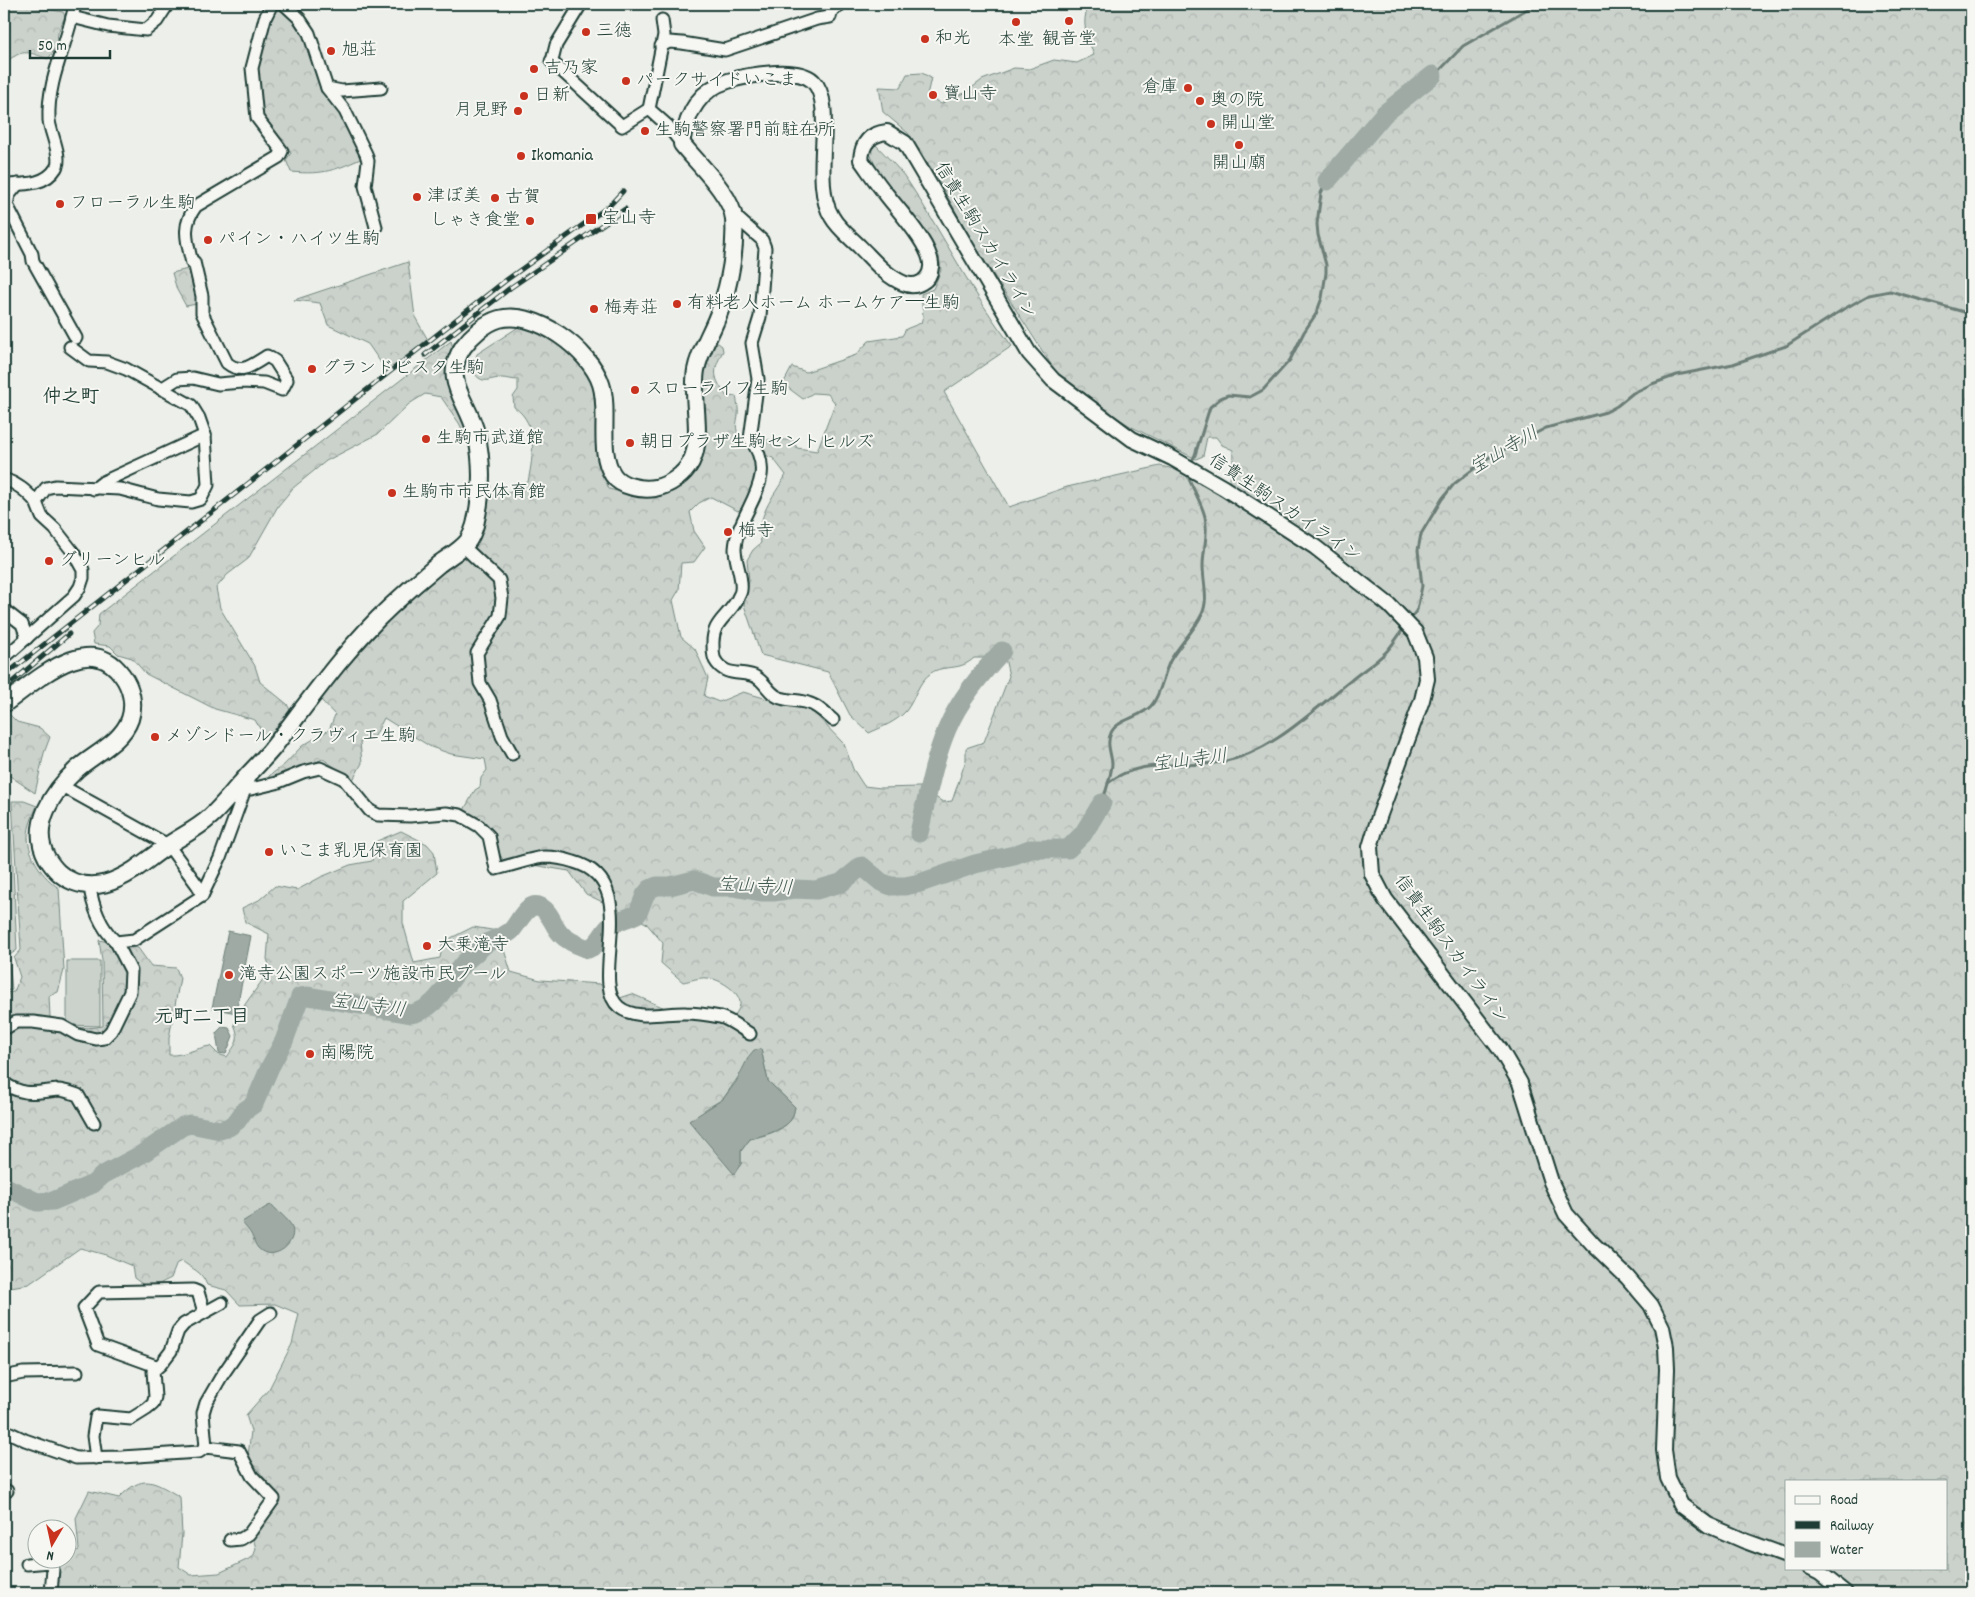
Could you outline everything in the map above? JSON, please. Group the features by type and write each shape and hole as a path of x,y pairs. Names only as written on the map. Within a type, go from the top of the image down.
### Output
{"main road":[{"path":"4,704 57,667 77,656 92,656 107,662 120,672 130,689 133,706 129,722 117,738 76,770 48,806 42,821 40,836 43,851 61,876 75,883 90,886 114,882 168,845 185,836 209,818 249,779 315,692 362,636 404,594 463,546 471,536 479,504 481,480 480,455 476,431 468,410 457,392 453,375 455,362 470,338 490,323 502,318 514,318 545,326 560,335 587,360 600,381 606,408 605,442 607,459 612,474 619,481 633,486 660,487 683,474 696,448 694,398 697,366 700,354 720,311 727,286 732,251 734,215 723,194 682,144"}],"street":[{"path":"4,186 33,184 51,174 56,168 59,160 49,121 50,110 58,61 75,4"},
{"path":"72,18 108,26 146,30 157,21 168,4"},
{"path":"162,389 177,379 193,378 218,384 264,383 282,390 287,380 275,361 266,356 244,369 234,369 227,363 202,313 202,296 185,233 190,214 196,206 279,157 282,151 257,118 252,68 265,18 272,4"},
{"path":"284,4 299,18 309,33 327,88 345,111 366,154 368,161 365,186 376,227"},
{"path":"581,4 556,45 552,59 622,126 649,109 664,35 662,20"},
{"path":"661,46 669,42 725,50 817,19 830,17 832,10 840,5"},
{"name":"信貴生駒スカイライン","path":"682,144 684,128 692,110 700,98 709,90 728,81 774,73 799,73 812,80 821,92 824,108 823,188 826,203 832,217 892,278 907,285 920,284 929,276 932,264 920,237 861,160 865,142 872,136 887,132 905,143 1029,353 1053,380 1132,439 1195,472 1315,547 1397,612 1415,632 1425,657 1427,679 1422,700 1378,817 1370,847 1372,874 1385,899 1500,1049 1520,1083 1551,1182 1566,1214 1627,1277 1651,1305 1662,1327 1666,1347 1667,1369 1664,1450 1668,1478 1681,1505 1708,1525 1785,1556"},
{"path":"327,88 342,92 381,88"},
{"path":"649,109 667,125 682,144"},
{"path":"18,184 9,195 7,206 32,254 33,261 73,342 89,362 107,362 126,369 191,405 199,418 205,435 208,485 200,499 191,502 158,499 120,489 54,486 46,488 36,502"},
{"path":"734,215 762,240 765,248 760,317 752,344 758,380 750,439 760,457 762,470 758,488 741,525 736,549 742,591 734,606 716,625 713,637 713,652 716,661 730,673 756,676 773,694 780,698 810,703 833,720"},
{"path":"94,489 103,482 205,435"},
{"path":"4,479 24,489 36,502 42,517 55,529 73,552 83,570 84,578 74,596 4,658"},
{"path":"463,546 499,580 502,598 500,616 477,653 480,683 490,700 502,736 512,754"},
{"path":"4,610 22,624 27,638"},
{"path":"249,779 251,789 276,783 303,772 320,768 344,779 370,811 378,815 410,816 446,813 460,815 479,826 489,836 496,869 528,859 547,857 564,859 591,868 605,888 612,913 608,972 612,997 618,1006 639,1013 685,1012 721,1017 730,1020 750,1034"},
{"path":"116,942 134,940 202,896 220,858 249,779"},
{"path":"62,786 168,845 198,886 202,896"},
{"path":"4,1029 16,1022 33,1022 62,1026 78,1035 96,1040 104,1038 111,1031 130,992 131,971 92,902 90,886"},
{"path":"4,1083 14,1090 37,1094 60,1090 78,1094 94,1122"},
{"path":"156,1366 98,1345 84,1308 99,1292 193,1290 198,1292 204,1312"},
{"path":"96,1458 93,1436 96,1417 131,1419 147,1409 155,1397 152,1370 161,1364 171,1351 178,1331 184,1324 222,1302"},
{"path":"206,1447 202,1414 206,1403 221,1377 260,1320 271,1313"},
{"path":"4,1377 23,1374 77,1372"},
{"path":"4,1430 25,1440 76,1458 199,1452 206,1447 239,1451 252,1476 274,1499 249,1534 241,1539 230,1540"},
{"path":"27,1564 49,1562 52,1569 51,1593"},
{"path":"1814,1570 1845,1593"}],"green space":[{"path":"4,4 33,4 36,7 63,12 65,16 58,33 56,48 48,59 31,53 23,53 4,62"},
{"path":"1081,4 1971,4 1971,1593 111,1593 105,1589 94,1593 56,1592 57,1570 78,1570 78,1520 76,1518 89,1491 119,1498 135,1485 148,1482 180,1497 182,1534 179,1567 191,1575 219,1573 253,1557 256,1549 253,1537 278,1497 248,1456 251,1431 246,1415 269,1389 292,1344 299,1314 275,1304 240,1305 226,1290 207,1285 199,1273 182,1261 177,1263 171,1278 159,1284 145,1286 134,1278 132,1266 106,1255 80,1248 29,1284 4,1288 4,993 14,992 20,977 14,958 21,950 12,801 24,801 37,806 28,832 29,844 34,859 42,872 59,888 64,970 58,992 49,996 50,1017 70,1025 82,1028 103,1026 102,960 99,940 138,948 151,966 176,968 180,978 169,1038 169,1055 210,1046 218,1054 227,1057 237,1042 234,1024 264,978 270,977 270,967 267,959 269,934 245,922 242,908 259,900 275,886 297,890 321,877 350,865 372,861 377,841 401,831 427,844 434,852 437,873 403,901 403,923 414,963 440,958 443,942 473,927 498,931 511,972 540,980 600,984 614,1000 632,994 679,1014 729,1023 740,1005 736,993 722,982 711,979 701,978 683,982 661,963 663,943 646,923 586,894 569,871 503,860 497,849 496,835 486,826 463,812 475,790 480,787 481,778 487,770 485,759 451,754 431,747 384,718 375,736 360,742 362,763 353,780 323,759 269,782 269,776 284,765 302,746 329,730 335,715 321,700 334,681 403,605 447,567 486,494 496,491 509,493 528,482 532,441 531,431 527,422 514,407 513,397 518,390 518,380 502,378 483,380 473,372 477,354 520,326 555,339 579,360 594,388 600,455 609,489 640,497 664,494 688,480 700,459 705,435 701,377 711,344 718,343 722,346 723,351 716,370 717,379 727,397 736,396 738,411 737,431 740,438 751,448 756,464 756,473 749,498 738,511 711,497 699,503 690,512 694,531 705,547 694,562 681,563 679,590 673,600 681,637 695,649 708,678 704,696 719,702 743,692 782,703 803,706 815,714 844,744 853,769 864,786 881,788 919,787 943,802 952,801 966,760 966,748 984,742 1009,676 1005,658 974,658 957,667 936,670 926,677 902,715 889,724 869,733 850,715 828,672 761,655 744,605 749,581 747,560 753,550 761,543 760,533 763,515 786,475 773,458 765,455 762,446 763,440 793,440 797,448 817,451 835,403 828,394 813,393 803,399 783,384 792,367 806,372 856,355 869,341 902,336 906,329 921,323 923,316 921,294 933,289 941,270 939,256 883,184 869,151 876,145 907,180 972,287 1012,346 944,392 1009,507 1067,487 1160,466 1179,470 1223,495 1233,471 1233,450 1222,445 1216,437 1207,437 1203,456 1196,459 1132,427 1087,399 1059,377 975,246 937,178 908,133 883,112 879,87 900,88 907,74 922,73 931,78 927,95 941,104 965,93 982,80 1014,68 1029,69 1054,60 1077,63 1094,55 1085,29 1086,13","holes":["761,1049 768,1081 795,1107 792,1118 786,1125 771,1133 750,1139 741,1151 741,1164 704,1110 723,1099 743,1070"]},
{"path":"279,7 286,9 297,20 296,24 301,25 324,95 338,105 344,113 365,157 321,172 291,172 286,160 291,153 262,118 256,65 271,12"},
{"path":"408,262 415,317 428,340 388,373 368,344 328,325 320,303 294,300"},
{"path":"192,268 197,304 186,306 177,290 172,273"},
{"path":"451,341 453,348 447,365 447,383 458,405 468,433 466,437 441,397 425,394 409,404 378,434 326,461 293,488 278,506 248,559 227,575 216,588 220,608 255,666 260,682 287,704 291,712 272,738 263,734 255,720 215,709 146,674 132,658 118,654 110,646 94,644 92,633 98,626 99,614"},
{"path":"7,712 17,722 40,728 50,737 44,753 35,793 7,774 9,748 4,737 4,714"},
{"path":"4,783 9,786 17,950 7,957 4,957"},
{"path":"4,960 9,960 12,990 4,991"},
{"path":"67,961 100,961 100,1026 67,1025"}],"water":[{"path":"228,931 251,936 236,1013 212,1008"},
{"path":"222,1027 229,1028 233,1036 226,1054 219,1053 216,1033"},
{"path":"761,1049 768,1081 795,1107 792,1118 786,1125 771,1133 750,1139 741,1151 741,1164 734,1174 689,1121 723,1099 736,1082 749,1056 754,1050"},
{"path":"272,1205 289,1222 293,1232 292,1238 284,1249 271,1254 258,1248 242,1222"}],"waterway":[{"name":"宝山寺川","path":"1433,75 1463,46 1536,4"},
{"name":"宝山寺川","path":"1327,181 1384,114 1433,75"},
{"name":"宝山寺川","path":"1190,465 1210,407 1228,395 1250,397 1263,390 1290,360 1304,332 1316,314 1322,298 1326,273 1317,224 1321,193 1327,181"},
{"name":"宝山寺川","path":"1410,619 1417,610 1422,586 1418,550 1421,534 1442,499 1454,484 1488,458 1546,428 1606,412 1633,393 1652,384 1677,375 1733,364 1786,346 1869,295 1890,291 1971,314"},
{"name":"宝山寺川","path":"1102,803 1112,767 1109,744 1111,733 1118,725 1151,706 1160,691 1170,661 1195,626 1204,608 1203,566 1206,523 1202,507 1189,479 1189,474"},
{"name":"宝山寺川","path":"1108,783 1134,770 1163,765 1222,762 1257,750 1290,730 1383,655 1405,626"},
{"name":"宝山寺川","path":"919,833 934,767 952,718 964,698 1002,651"},
{"name":"宝山寺川","path":"4,1186 37,1202 53,1201 93,1184 103,1175 142,1154 183,1126 190,1124 220,1130 229,1127 237,1121 244,1111 254,1104 284,1041 300,997 308,996 411,1014 420,1011 435,1000 466,961 487,943 511,931 527,909 532,907 541,907 564,937 588,949 600,940 612,924 638,913 645,895 650,889 657,886 670,886 694,880 713,887 733,887 761,892 795,889 816,890 841,883 862,866 881,882 891,886 905,886 1030,849 1068,849 1083,834 1102,803"}],"railway":[{"path":"4,676 505,281 609,206 623,191"},
{"path":"425,355 510,288 625,209"},
{"path":"4,689 69,634"}],"place":[{"name":"観音堂","path":"1069,21"},
{"name":"本堂","path":"1016,22"},
{"name":"三徳","path":"586,32"},
{"name":"和光","path":"925,39"},
{"name":"旭荘","path":"331,51"},
{"name":"吉乃家","path":"534,69"},
{"name":"パークサイドいこま","path":"626,81"},
{"name":"倉庫","path":"1188,88"},
{"name":"寶山寺","path":"933,95"},
{"name":"日新","path":"524,96"},
{"name":"奥の院","path":"1200,101"},
{"name":"月見野","path":"518,111"},
{"name":"開山堂","path":"1211,124"},
{"name":"生駒警察署門前駐在所","path":"645,131"},
{"name":"開山廟","path":"1239,145"},
{"name":"Ikomania","path":"521,156"},
{"name":"津ぼ美","path":"417,197"},
{"name":"古賀","path":"495,198"},
{"name":"フローラル生駒","path":"60,204"},
{"name":"宝山寺","path":"591,219"},
{"name":"しゃき食堂","path":"530,221"},
{"name":"パイン・ハイツ生駒","path":"208,240"},
{"name":"有料老人ホーム ホームケア―生駒","path":"677,304"},
{"name":"梅寿荘","path":"594,309"},
{"name":"グランドビスタ生駒","path":"312,369"},
{"name":"スローライフ生駒","path":"635,390"},
{"name":"生駒市武道館","path":"426,439"},
{"name":"朝日プラザ生駒セントヒルズ","path":"630,443"},
{"name":"生駒市市民体育館","path":"392,493"},
{"name":"梅寺","path":"728,532"},
{"name":"グリーンヒル","path":"49,561"},
{"name":"メゾンドール・クラヴィエ生駒","path":"155,737"},
{"name":"いこま乳児保育園","path":"269,852"},
{"name":"大乗滝寺","path":"427,946"},
{"name":"滝寺公園スポーツ施設市民プール","path":"229,975"},
{"name":"南陽院","path":"310,1054"}],"district":[{"name":"仲之町","path":"71,398"},
{"name":"元町二丁目","path":"202,1018"}]}
